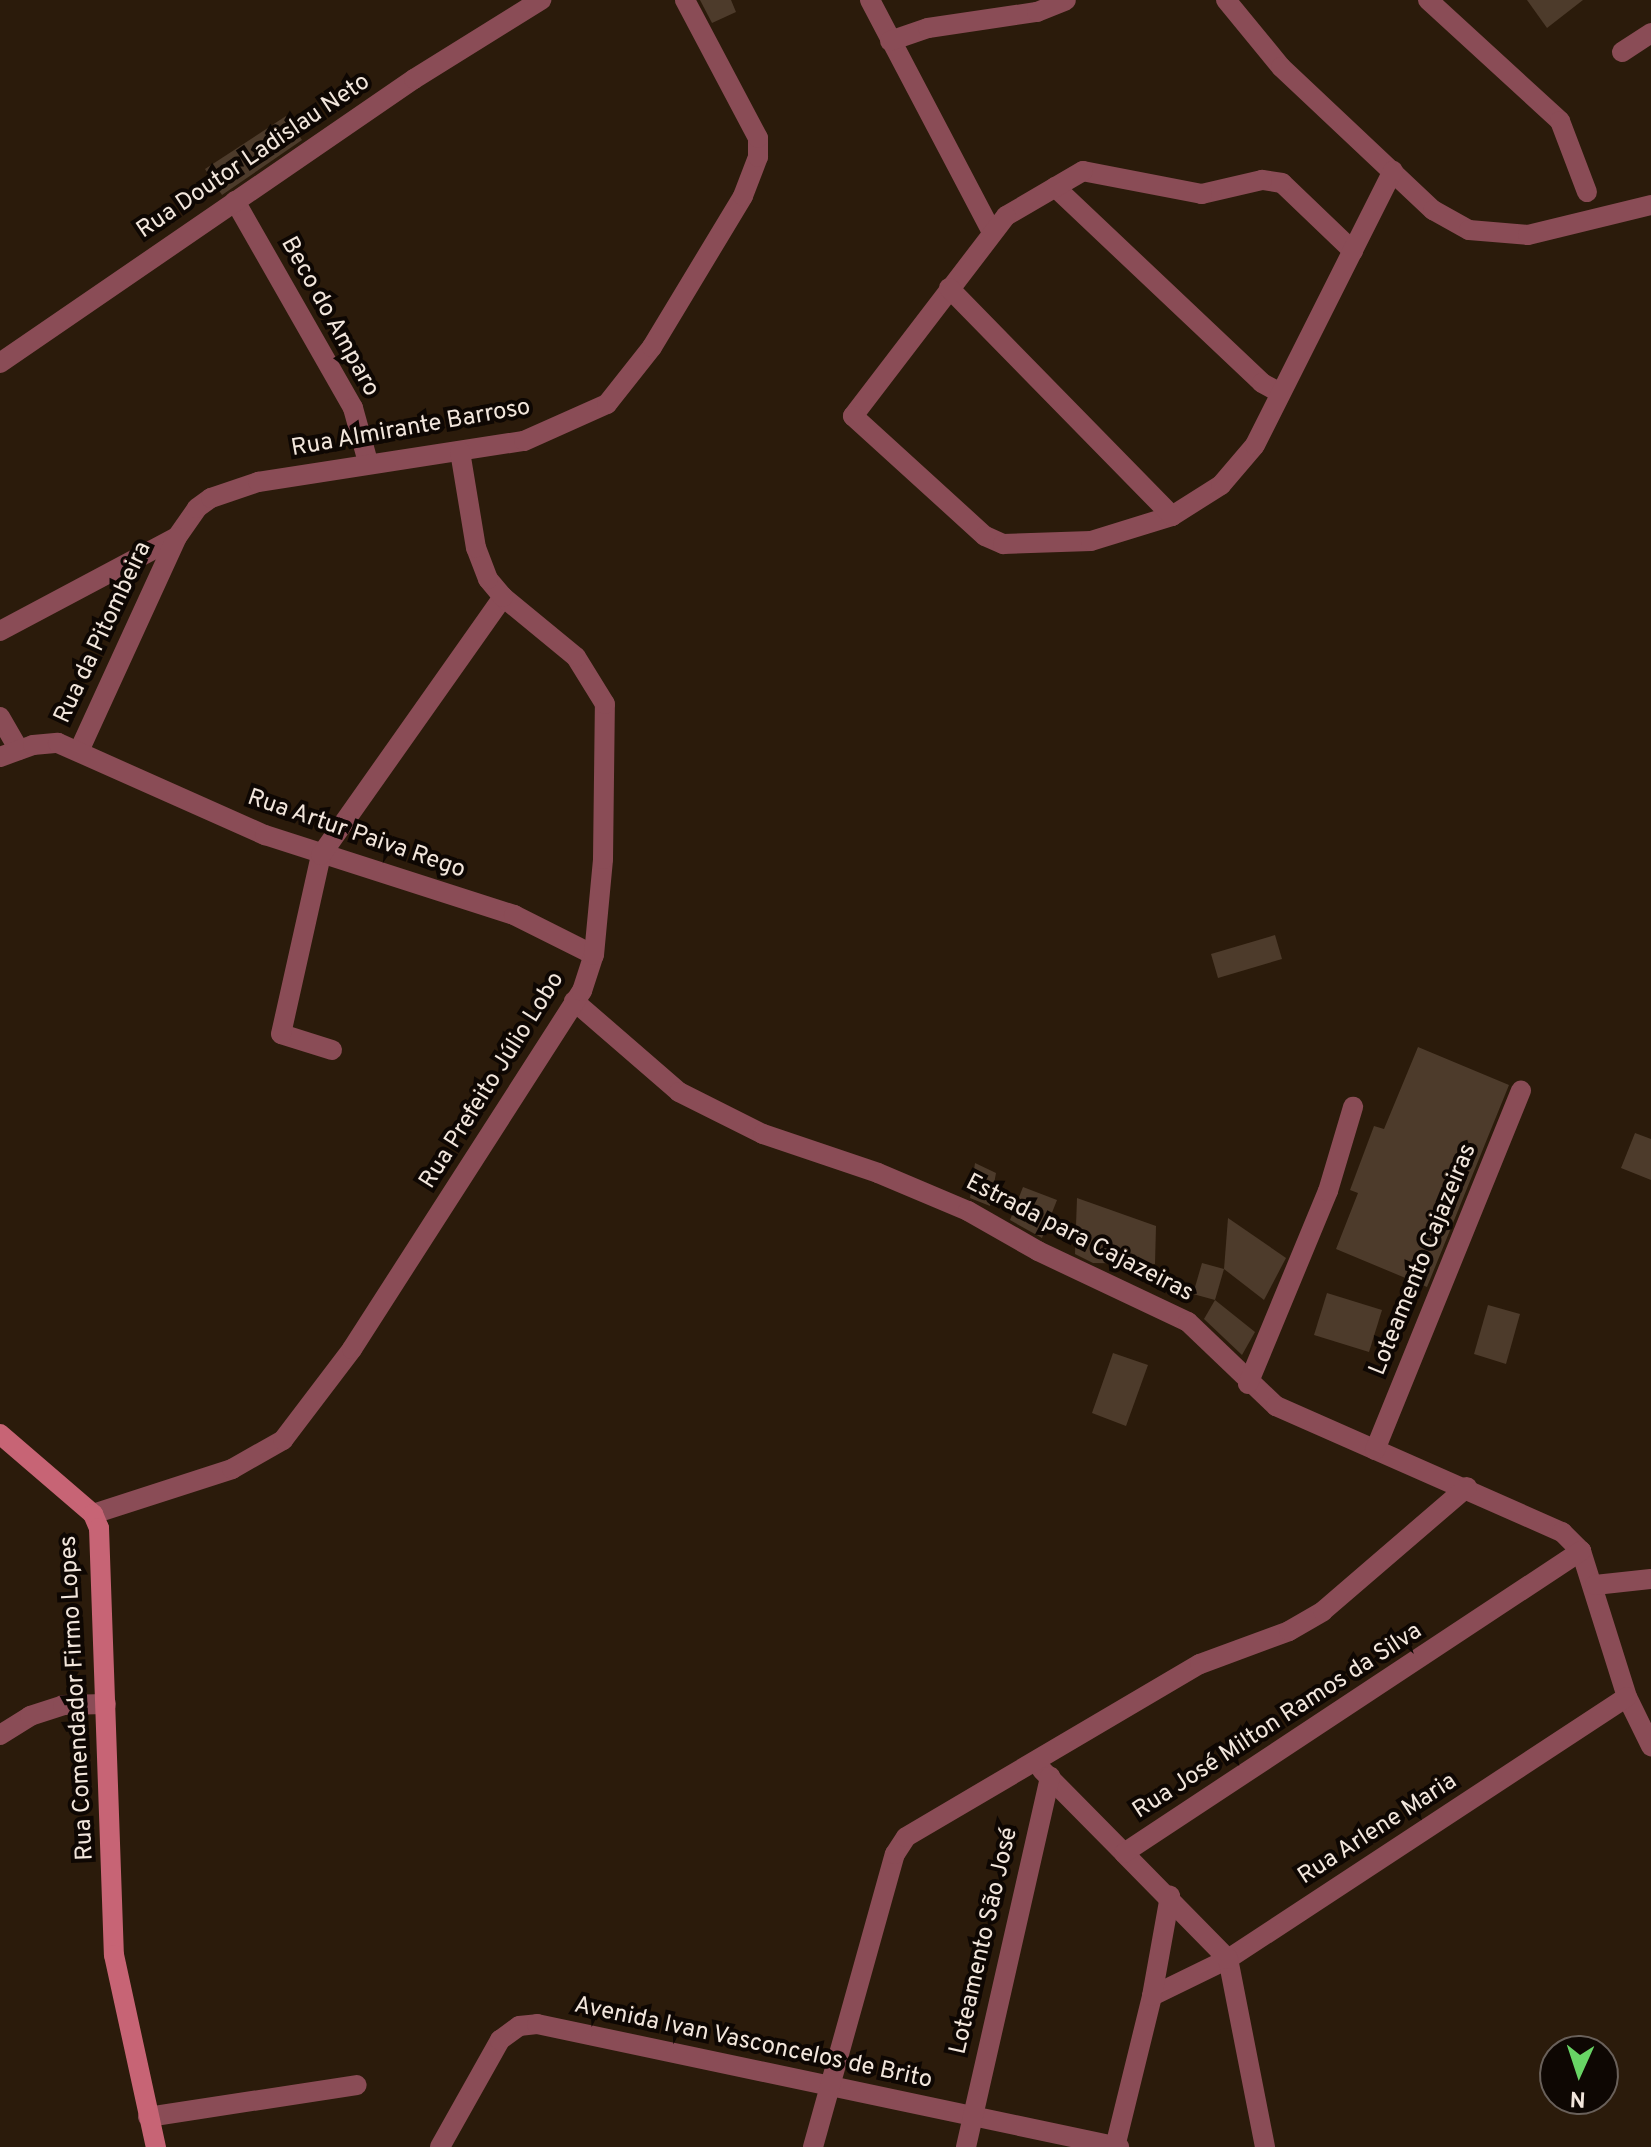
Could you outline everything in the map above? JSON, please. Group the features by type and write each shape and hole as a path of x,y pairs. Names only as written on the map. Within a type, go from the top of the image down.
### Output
{"street":[{"name":"Rua Doutor Ladislau Neto","path":"0,363 235,201 541,0"},
{"name":"Rua Almirante Barroso","path":"0,631 177,537 197,508 211,498 258,482 368,462 524,441 607,404 652,347 743,196 758,157 758,138 685,0"},
{"path":"870,0 992,232"},
{"path":"890,41 928,28 1037,12 1066,0"},
{"path":"1226,0 1281,67 1433,210 1469,230 1498,236 1528,235 1651,205"},
{"path":"1428,0 1560,121 1587,192"},
{"path":"1622,52 1651,33"},
{"path":"1353,251 1282,183 1262,180 1202,194 1083,171 1006,216 853,416 985,536 1003,544 1091,541 1172,516 1206,497 1234,473 1255,445 1353,251 1393,171"},
{"path":"1055,187 1262,383 1281,393"},
{"name":"Beco do Amparo","path":"235,201 353,408 368,462"},
{"path":"949,288 1172,516"},
{"name":"Rua Prefeito Júlio Lobo","path":"93,1514 232,1469 283,1440 352,1349 574,1001 594,955 603,859 605,704 576,657 503,597 476,548 460,451"},
{"name":"Rua da Pitombeira","path":"79,751 177,537"},
{"path":"332,1050 281,1034 321,855 503,597"},
{"path":"0,717 10,754"},
{"name":"Rua Artur Paiva Rego","path":"10,754 58,743 321,855 514,915 594,955"},
{"name":"Estrada para Cajazeiras","path":"574,1001 679,1092 763,1134 924,1190 1038,1251 1139,1296 1188,1322 1248,1384 1287,1412 1546,1521 1581,1551 1595,1585 1627,1697 1651,1746"},
{"name":"Loteamento Cajazeiras","path":"1375,1450 1521,1090"},
{"path":"1248,1384 1328,1191 1353,1107"},
{"name":"Rua Comendador Firmo Lopes","path":"0,1434 93,1514 99,1528 105,1601 114,1955 156,2147"},
{"path":"813,2147 901,1843 924,1824 1042,1770 1200,1664 1289,1631 1323,1611 1467,1487"},
{"name":"Rua José Milton Ramos da Silva","path":"1228,1959 1170,1896 1124,1853 1581,1551"},
{"path":"1595,1585 1651,1579"},
{"name":"Rua Arlene Maria","path":"1152,1996 1228,1959 1627,1697"},
{"path":"0,1735 30,1716 63,1705 106,1704"},
{"path":"1042,1770 1124,1853"},
{"name":"Loteamento São José","path":"966,2147 1042,1770"},
{"path":"1117,2147 1152,1996 1170,1896"},
{"path":"1228,1959 1265,2147"},
{"name":"Avenida Ivan Vasconcelos de Brito","path":"440,2147 500,2040 519,2026 581,2033 1117,2147"},
{"path":"148,2117 357,2085"}],"building":[{"path":"700,0 731,0 736,12 712,23"},
{"path":"1527,0 1583,0 1547,28"},
{"path":"286,116 302,140 222,195 205,169"},
{"path":"1275,935 1282,959 1218,978 1211,954"},
{"path":"1418,1047 1509,1085 1427,1287 1336,1249 1358,1193 1350,1190 1374,1126 1384,1129"},
{"path":"1635,1133 1651,1139 1651,1180 1621,1168"},
{"path":"975,1163 996,1173 990,1206 970,1198"},
{"path":"1023,1187 1057,1200 1042,1238 1010,1220"},
{"path":"1077,1198 1156,1226 1155,1264 1093,1263 1075,1254"},
{"path":"1228,1218 1286,1258 1264,1300 1224,1269"},
{"path":"1202,1263 1224,1269 1215,1300 1193,1294"},
{"path":"1327,1293 1382,1310 1369,1352 1314,1335"},
{"path":"1215,1300 1255,1332 1242,1355 1204,1319"},
{"path":"1488,1305 1520,1314 1506,1364 1474,1354"},
{"path":"1113,1353 1148,1365 1126,1426 1092,1413"}]}
